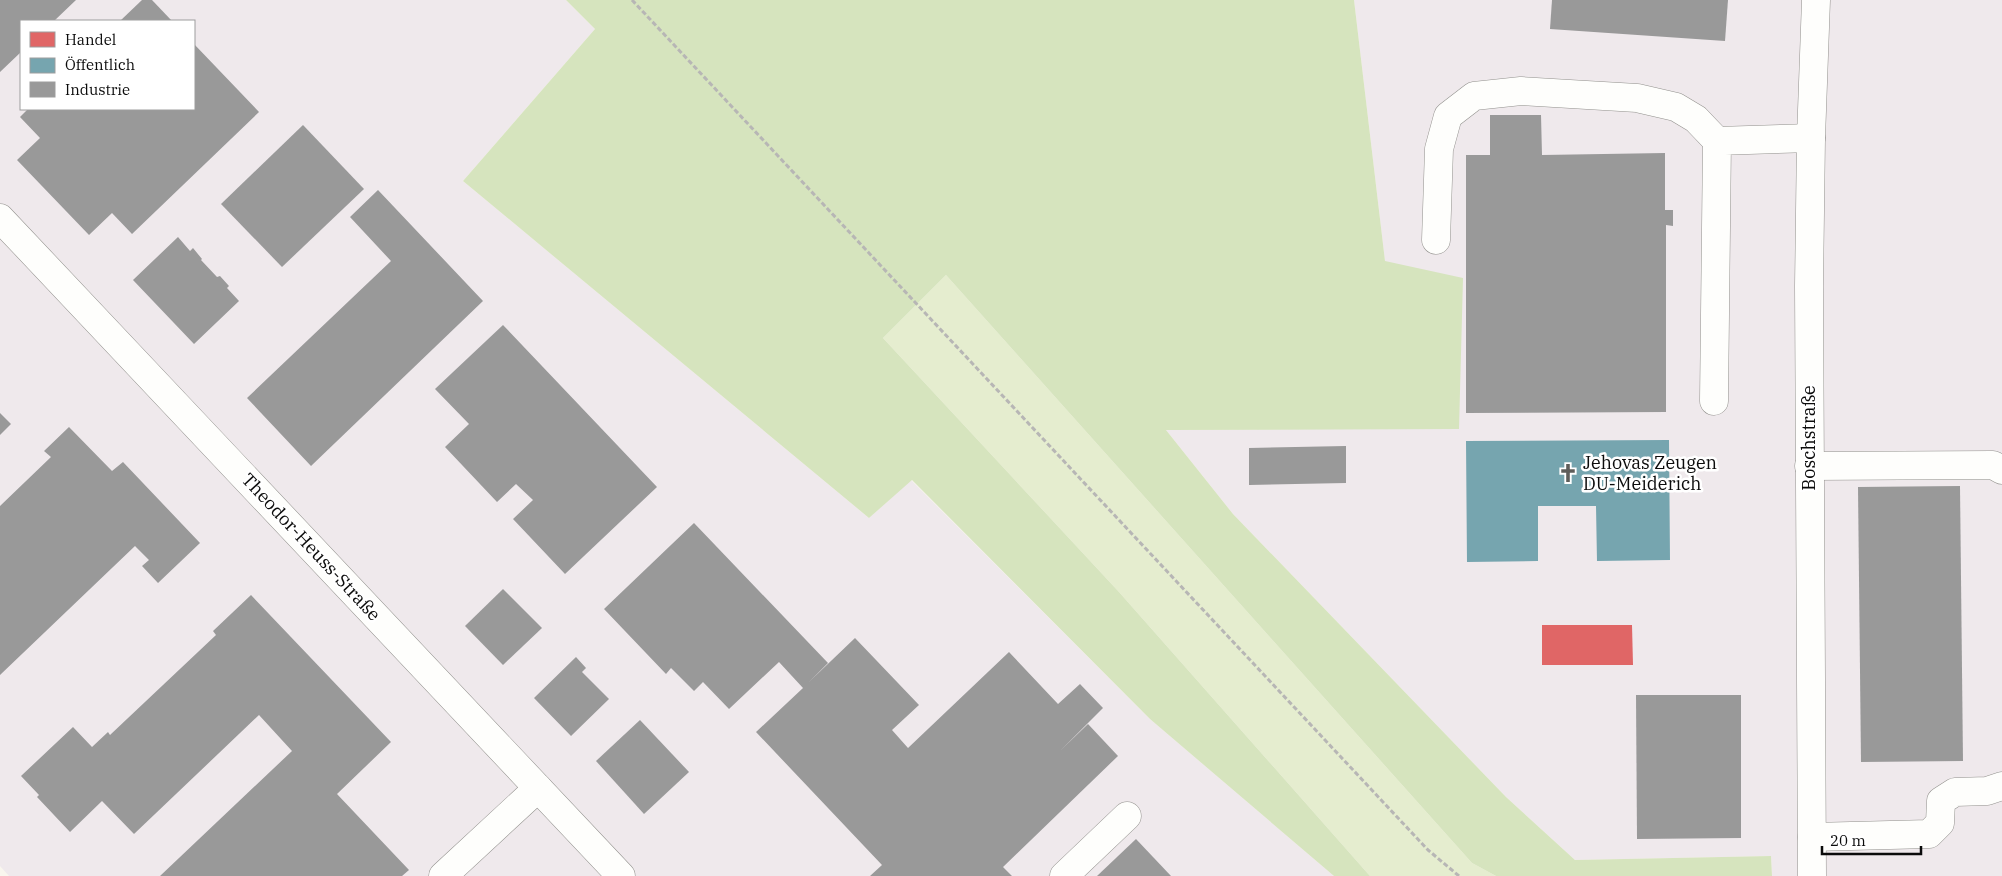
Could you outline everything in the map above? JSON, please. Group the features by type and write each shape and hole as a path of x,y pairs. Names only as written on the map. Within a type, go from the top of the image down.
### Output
{"street":[{"name":"Boschstraße","path":"1812,876 1809,466 1811,138 1816,0"},
{"path":"1436,240 1439,149 1448,116 1474,96 1521,91 1637,98 1676,107 1696,119 1716,141 1714,401"},
{"path":"1716,141 1811,138"},
{"name":"Theodor-Heuss-Straße","path":"0,218 622,876"},
{"path":"1809,466 1993,465 2002,470"},
{"path":"1812,837 1929,834 1940,823 1941,801 1955,792 1987,791 2002,786"},
{"path":"443,876 538,788"},
{"path":"1064,876 1127,816"}],"path":[{"path":"632,0 1428,850 1459,876"}],"shaded area":[{"path":"0,0 566,0 595,29 463,181 869,518 911,480 1150,719 1334,876 9,876 0,866"},
{"path":"1354,0 2002,0 2002,876 1772,876 1771,856 1575,860 1506,797 1233,514 1166,430 1459,428 1385,261"}],"green space":[{"path":"566,0 1354,0 1385,261 1463,278 1459,429 1166,430 1233,514 1506,797 1575,860 1771,856 1772,876 1496,876 1472,863 946,275 883,338 1119,592 1370,876 1334,876 1150,719 912,480 869,518 463,181 595,29"},
{"path":"946,275 1472,863 1496,876 1370,876 1119,592 883,338"}],"building: Handel":[{"path":"1542,625 1632,625 1633,665 1542,665"}],"building: Öffentlich":[{"name":"Jehovas Zeugen DU-Meiderich","path":"1669,440 1670,560 1597,561 1596,506 1538,506 1538,561 1467,562 1466,441"}],"building: Industrie":[{"path":"0,0 76,0 55,20 20,20 20,53 0,72"},
{"path":"142,0 152,0 171,20 121,20"},
{"path":"1552,0 1728,0 1725,41 1550,29"},
{"path":"195,45 259,112 132,234 112,213 89,235 17,160 40,138 20,117 27,110 195,110"},
{"path":"1490,115 1541,115 1542,155 1665,153 1665,210 1673,210 1673,226 1666,225 1666,412 1466,413 1466,155 1490,155"},
{"path":"303,125 364,189 282,267 221,204"},
{"path":"378,190 483,301 311,466 247,398 391,261 350,217"},
{"path":"178,237 190,251 193,248 217,277 220,276 229,286 227,288 239,301 194,344 133,280"},
{"path":"503,325 657,487 565,574 513,519 533,500 516,484 497,502 445,447 469,424 435,389"},
{"path":"0,413 11,424 0,435"},
{"path":"69,427 112,471 123,462 200,543 158,583 142,566 149,560 135,546 0,675 0,506 51,457 44,451"},
{"path":"1346,446 1346,483 1249,485 1249,448"},
{"path":"1960,486 1963,761 1861,762 1858,487"},
{"path":"694,523 828,663 809,682 855,638 919,705 892,730 908,748 1009,652 1058,704 1080,684 1103,708 1061,750 1088,724 1118,756 1003,867 1012,876 870,876 882,865 756,732 803,688 779,662 729,709 703,682 694,691 671,668 666,674 604,609"},
{"path":"503,589 542,628 503,665 465,626"},
{"path":"251,595 391,742 337,794 409,870 402,876 160,876 292,751 259,715 134,834 102,801 70,832 37,797 39,795 21,776 73,727 92,747 108,732 110,735 216,635 213,631"},
{"path":"576,657 586,668 582,672 609,699 571,736 534,698"},
{"path":"1636,695 1741,695 1741,838 1637,839"},
{"path":"640,720 689,772 644,814 596,761"},
{"path":"1136,839 1171,876 1097,876"}],"place":[{"name":"Jehovas Zeugen DU-Meiderich","path":"1568,473"}]}
